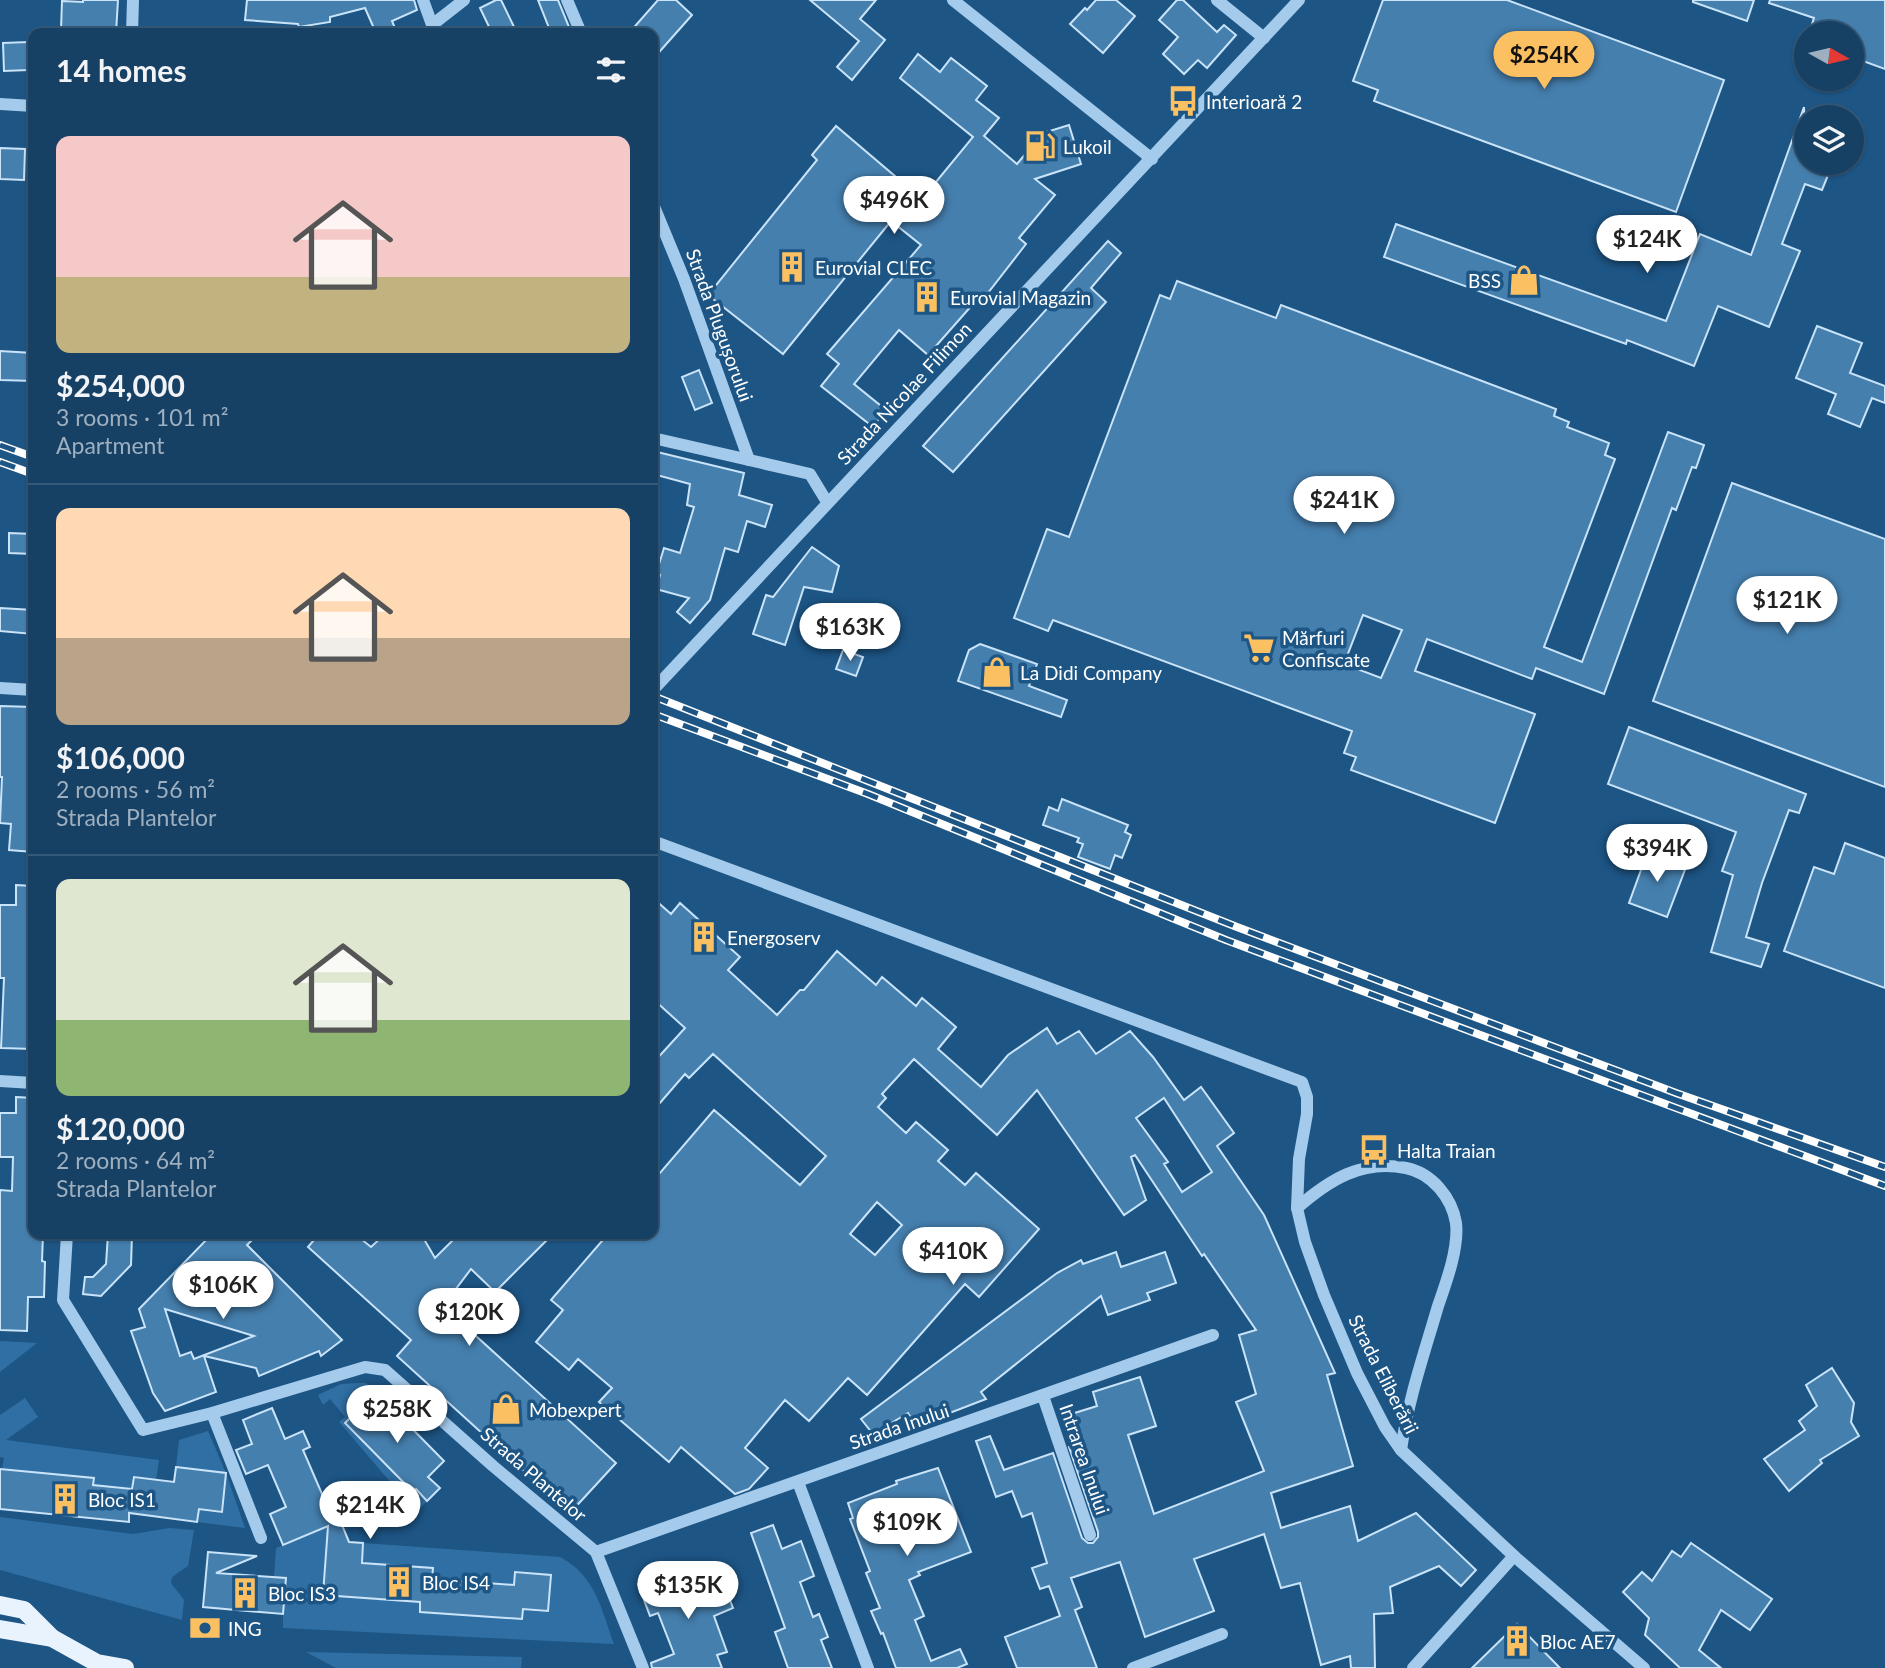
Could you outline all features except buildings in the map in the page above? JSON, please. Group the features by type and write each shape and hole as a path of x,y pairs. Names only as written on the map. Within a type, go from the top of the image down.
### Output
{"main road":[{"path":"0,1605 24,1610 52,1638 97,1663 125,1668"},
{"path":"0,1629 52,1638"},
{"path":"74,1668 97,1663"}],"street":[{"path":"132,28 133,0"},
{"path":"423,0 434,28"},
{"path":"435,28 464,0"},
{"path":"567,0 579,28"},
{"path":"953,0 1153,159"},
{"path":"1217,0 1264,38"},
{"name":"Strada Nicolae Filimon","path":"658,685 1299,0"},
{"path":"0,104 28,106"},
{"name":"Strada Plugușorului","path":"658,216 684,279 749,460"},
{"path":"658,440 810,474 827,502"},
{"path":"0,688 28,690"},
{"name":"Strada Eliberării","path":"658,843 1302,1082 1307,1097 1307,1114 1299,1159 1297,1208 1305,1242 1324,1295 1385,1427 1401,1450 1514,1556 1644,1668"},
{"path":"0,1081 28,1083"},
{"path":"1297,1208 1321,1187 1349,1172 1381,1164 1409,1168 1434,1181 1448,1199 1456,1225 1452,1262 1406,1411 1401,1450"},
{"name":"Strada Plantelor","path":"67,1239 63,1300 143,1430 212,1413 365,1367 385,1370 493,1466 596,1552 643,1668"},
{"name":"Strada Inului","path":"596,1552 1213,1335"},
{"name":"Intrarea Inului","path":"1043,1396 1090,1535"},
{"path":"212,1413 261,1538"},
{"path":"798,1482 868,1668"},
{"path":"1413,1668 1514,1556"},
{"path":"1133,1668 1222,1634"}],"shaded area":[{"path":"0,1341 37,1343 0,1372"},
{"path":"366,1383 376,1392 345,1423 413,1491 416,1489 427,1501 416,1512 339,1422 345,1417 330,1399 323,1405 318,1395 341,1384"},
{"path":"25,1398 38,1417 6,1440 159,1460 156,1480 134,1477 132,1489 93,1485 93,1478 2,1469 4,1458 0,1457 0,1415"},
{"path":"208,1431 226,1473 176,1467 179,1440"},
{"path":"226,1473 245,1528 197,1522 199,1509 222,1512"},
{"path":"0,1517 133,1534 169,1528 194,1530 188,1566 172,1577 171,1583 184,1600 182,1620 0,1570"},
{"path":"340,1521 324,1595 420,1602 420,1612 521,1619 523,1609 548,1611 550,1575 515,1572 514,1585 432,1579 433,1569 362,1563 363,1543 560,1557 582,1574 596,1595 614,1644 283,1628 283,1614 274,1577 276,1548"},
{"path":"306,1652 522,1657 521,1668 336,1668"}],"railway":[{"path":"0,445 28,455"},
{"path":"0,462 28,472"},
{"path":"658,698 1237,927 1676,1093 1885,1167"},
{"path":"658,716 868,794 1226,940 1885,1186"}],"place":[{"name":"Interioară 2","path":"1183,101"},
{"name":"Lukoil","path":"1040,146"},
{"name":"Eurovial CLEC","path":"792,267"},
{"name":"BSS","path":"1524,280"},
{"name":"Eurovial Magazin","path":"927,297"},
{"name":"Mărfuri Confiscate","path":"1259,648"},
{"name":"La Didi Company","path":"997,672"},
{"name":"Energoserv","path":"704,937"},
{"name":"Halta Traian","path":"1374,1150"},
{"name":"Mobexpert","path":"506,1409"},
{"name":"Bloc IS1","path":"65,1499"},
{"name":"Bloc IS4","path":"399,1582"},
{"name":"Bloc IS3","path":"245,1593"},
{"name":"ING","path":"205,1628"},
{"name":"Bloc AE7","path":"1517,1641"}]}
